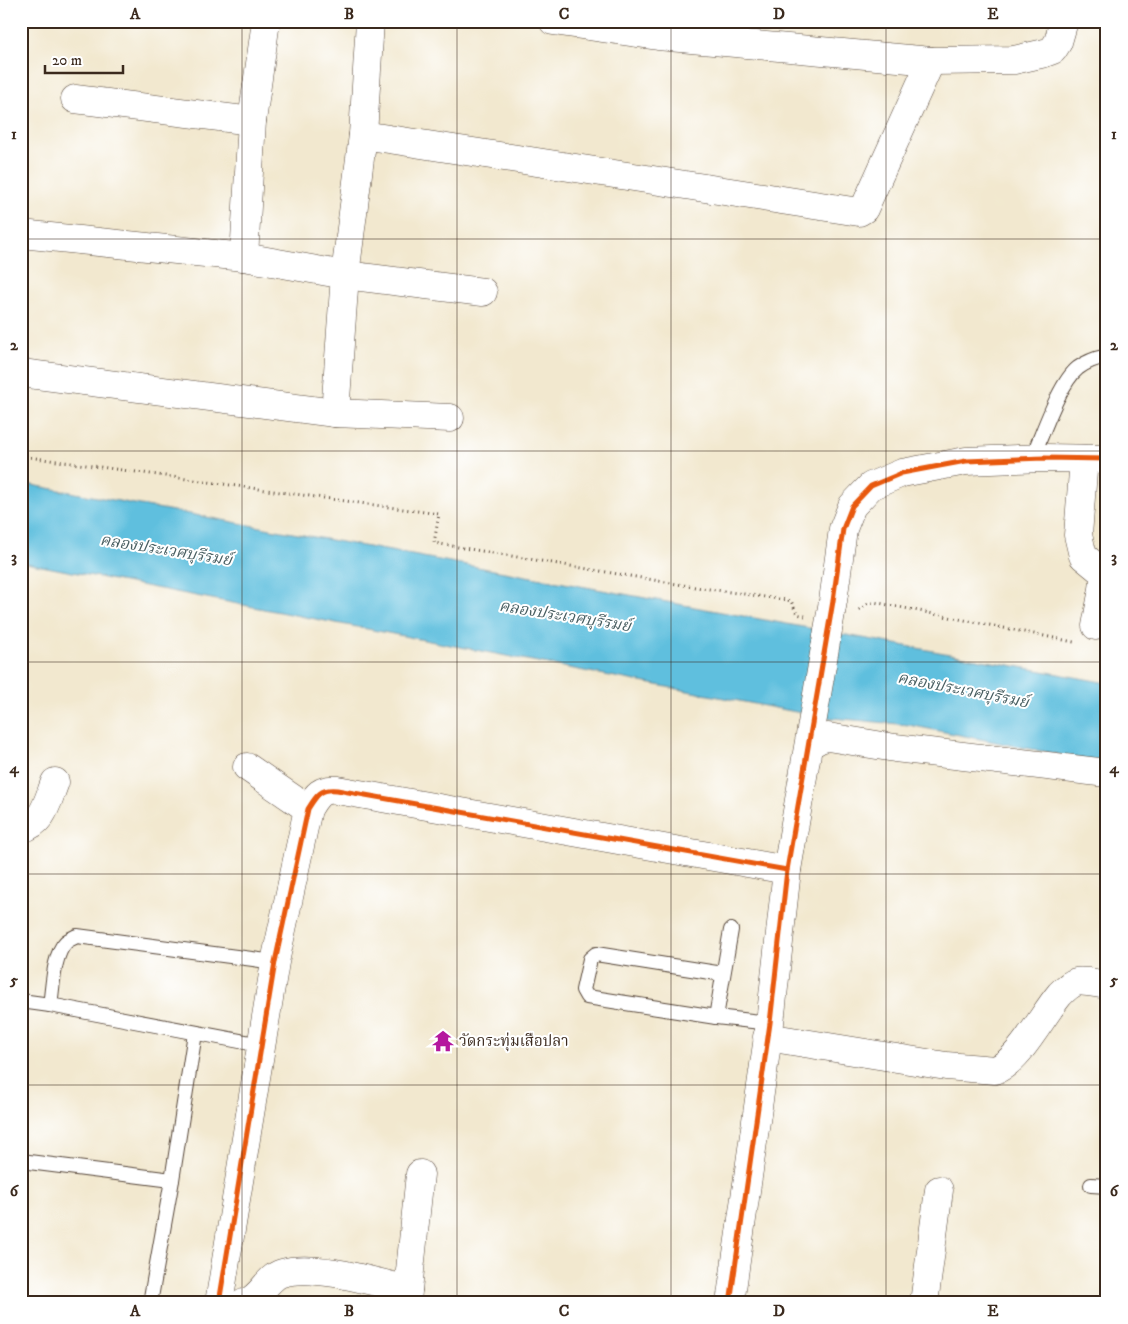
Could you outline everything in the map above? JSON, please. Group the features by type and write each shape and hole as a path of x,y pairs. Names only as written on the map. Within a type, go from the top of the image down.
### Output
{"street":[{"path":"244,257 252,121 266,21"},
{"path":"335,413 344,275 362,134 370,21"},
{"path":"553,21 658,36 931,61 1014,60 1045,53 1053,50 1058,42 1064,21"},
{"path":"362,134 859,212 864,209 931,61"},
{"path":"75,99 252,121"},
{"path":"21,234 244,257 344,275 483,292"},
{"path":"21,373 335,413 450,418"},
{"path":"730,1303 768,1030 787,870 833,601 843,529 852,506 871,486 902,473 966,461 1032,458 1096,459 1078,535 1083,556 1105,574 1103,589 1087,634"},
{"path":"810,739 828,737 895,748 1107,773"},
{"path":"247,767 308,809"},
{"path":"21,829 30,826 40,818 55,782"},
{"path":"219,1303 275,962 308,809 318,793 322,790 337,790 787,870"},
{"path":"768,1030 946,1066 995,1070 1002,1067 1016,1055 1066,987 1076,982 1107,985"},
{"path":"244,1303 253,1301 270,1281 280,1273 296,1270 318,1270 407,1296 420,1174"},
{"path":"924,1303 939,1190"}],"lane":[{"path":"1032,458 1062,390 1077,369 1098,358 1107,356"},
{"path":"716,1017 731,930"},
{"path":"50,1005 57,959 67,941 77,936 275,962"},
{"path":"723,974 596,954 590,958 583,990 587,997 716,1017 768,1030"},
{"path":"21,1001 261,1045"},
{"path":"150,1303 195,1033"},
{"path":"21,1161 172,1180"},
{"path":"1092,1185 1107,1186"}],"path":[{"path":"21,456 439,514 434,543 695,587 786,600 791,601 797,614 811,617"},
{"path":"858,611 866,604 874,602 1087,634"}],"water":[{"name":"คลองประเวศบุรีรมย์","path":"21,483 1107,683 1107,764 909,725 822,717 21,562"}],"cycle path":[{"path":"730,1303 770,1023 787,870 833,601 843,529 852,506 871,486 902,473 966,461 1044,458 1107,459"},
{"path":"219,1303 275,962 308,809 319,794 326,790 337,790 787,870"}],"place":[{"name":"วัดกระทุ่มเสือปลา","path":"443,1041"}]}
